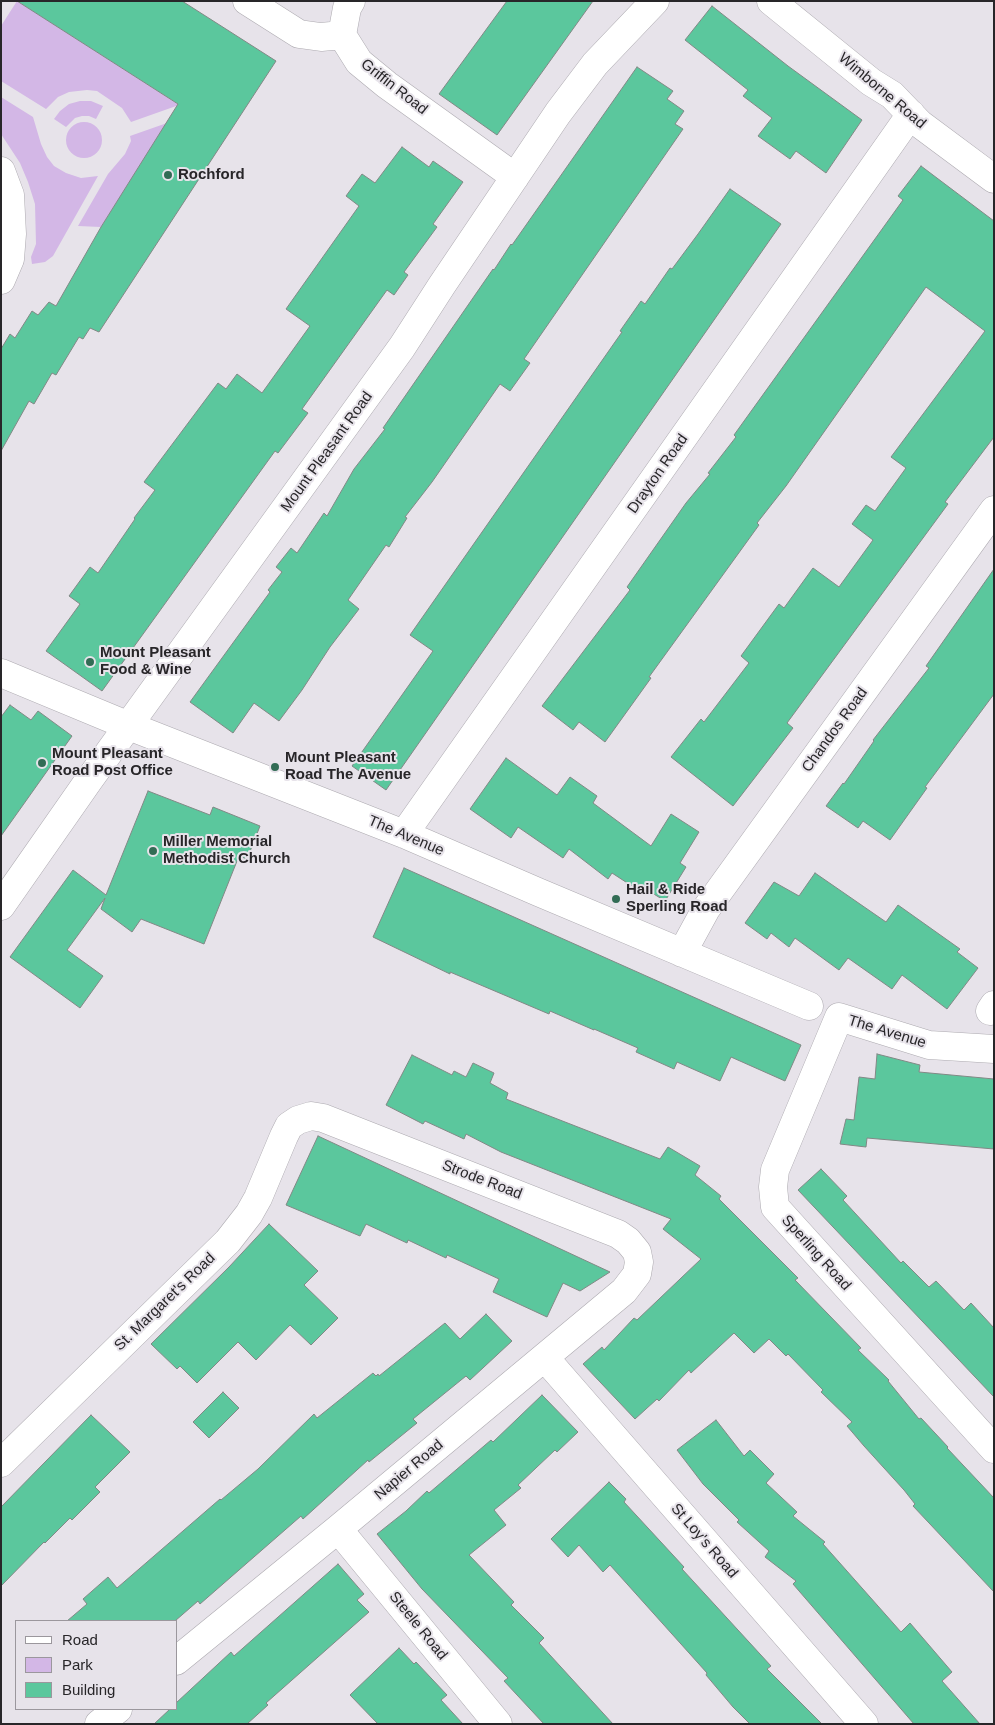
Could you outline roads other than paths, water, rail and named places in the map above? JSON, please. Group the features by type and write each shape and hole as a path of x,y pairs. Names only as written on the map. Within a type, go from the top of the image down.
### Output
{"street":[{"path":"247,1 299,34 321,37 342,35 347,8 351,1"},
{"name":"Mount Pleasant Road","path":"1,906 89,780 402,347 558,112 595,64 655,1"},
{"name":"Wimborne Road","path":"771,1 871,82 892,95 916,119 994,179"},
{"name":"Griffin Road","path":"342,35 359,62 387,85 514,177"},
{"name":"Drayton Road","path":"404,834 916,119"},
{"path":"1,171 10,195 12,234 10,259 1,280"},
{"name":"Chandos Road","path":"682,953 706,909 994,510"},
{"name":"The Avenue","path":"1,672 129,726 404,834 809,1006"},
{"name":"The Avenue","path":"839,1017 929,1045 986,1049"},
{"name":"Sperling Road","path":"839,1017 775,1170 773,1187 775,1207 994,1449"},
{"name":"Strode Road","path":"298,1120 310,1116 323,1118 618,1234 638,1252 640,1262 637,1274"},
{"name":"St. Margaret's Road","path":"1,1463 228,1241 249,1214 258,1198 289,1126 298,1120"},
{"name":"Napier Road","path":"178,1659 545,1358 624,1291 637,1274"},
{"name":"St Loy's Road","path":"545,1358 864,1724"},
{"name":"Steele Road","path":"338,1529 498,1724"},
{"path":"99,1724 118,1710"},
{"path":"120,1710 134,1724"}],"place":[{"name":"Rochford","path":"168,175"},
{"name":"Mount Pleasant Food & Wine","path":"90,662"},
{"name":"Mount Pleasant Road Post Office","path":"42,763"},
{"name":"Mount Pleasant Road The Avenue","path":"275,767"},
{"name":"Miller Memorial Methodist Church","path":"153,851"},
{"name":"Hail & Ride Sperling Road","path":"616,899"}]}
